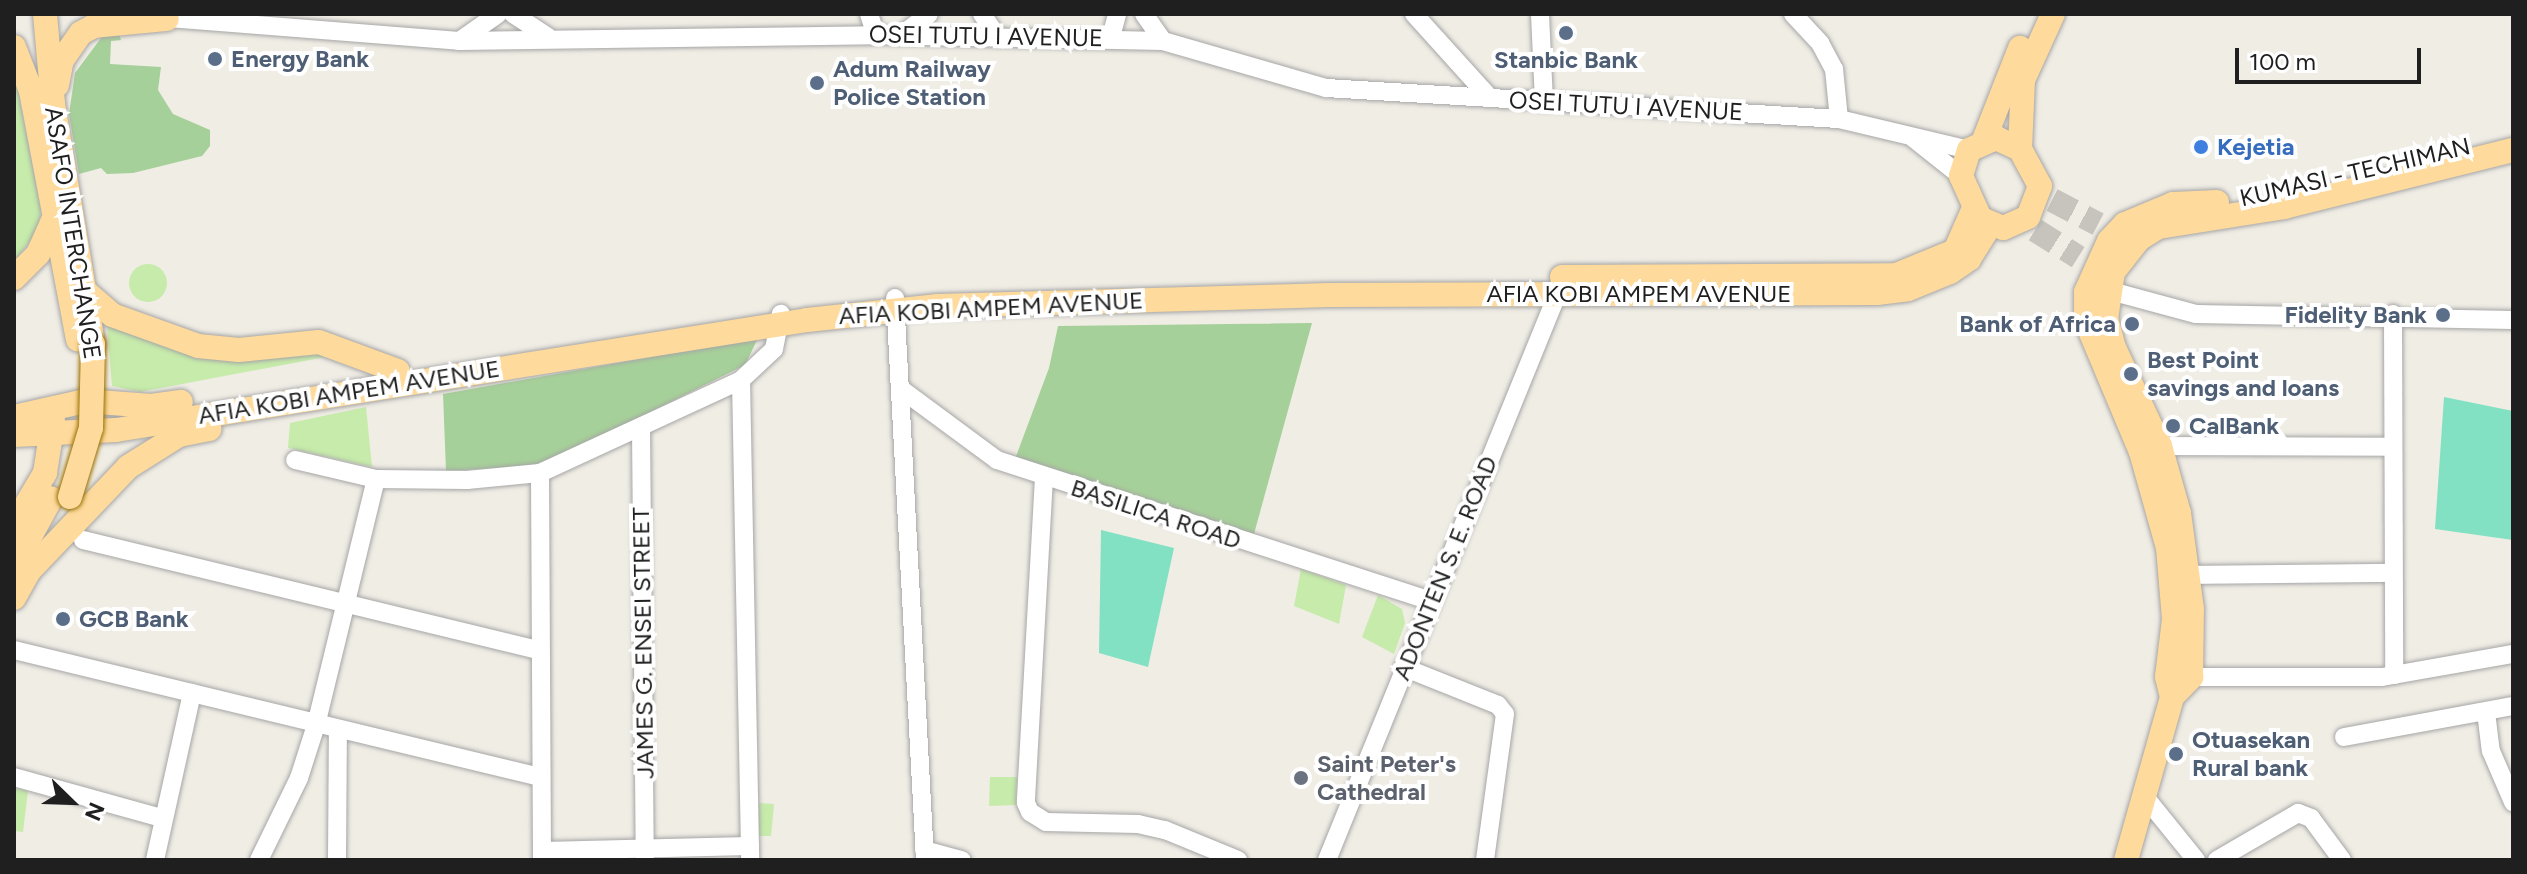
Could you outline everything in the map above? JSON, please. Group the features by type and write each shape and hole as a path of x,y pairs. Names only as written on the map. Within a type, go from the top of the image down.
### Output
{"main road":[{"name":"ASAFO INTERCHANGE","path":"45,14 53,104 52,222 76,326 80,370 73,446 60,497"},
{"path":"1976,145 2009,141 2020,149 2046,193 2032,224 2016,225 1982,217 1961,176 2010,67 2038,14"},
{"path":"2020,149 2023,80 2053,14"},
{"path":"53,104 62,60 81,33 94,26 167,19"},
{"name":"ASAFO INTERCHANGE","path":"14,47 54,167 87,293 95,391 91,428 60,497"},
{"name":"KUMASI - TECHIMAN","path":"2125,224 2173,204 2265,198 2513,134"},
{"path":"2126,860 2172,697 2191,677 2191,575 2160,446 2114,348 2106,319 2107,290 2122,258 2158,227 2284,207 2513,150"},
{"name":"AFIA KOBI AMPEM AVENUE","path":"14,417 85,401 151,406 895,304 1178,299 1561,285 1877,293 1930,282 1962,255 1982,217"},
{"path":"14,278 38,254 52,222"},
{"path":"2098,224 2125,224"},
{"path":"2125,224 2086,262 2086,321 2141,452 2168,548 2174,619 2167,677 2172,697"},
{"path":"87,293 112,315 198,346 239,350 319,342 398,371"},
{"name":"AFIA KOBI AMPEM AVENUE","path":"14,435 116,430 782,320"},
{"path":"22,568 128,467 179,435 300,409 356,389"},
{"path":"14,525 45,473 60,405"},
{"path":"14,598 22,568 60,497"}],"street":[{"name":"OSEI TUTU I AVENUE","path":"126,14 459,41 876,35 1111,37 1163,41 1326,88 1839,119 1976,145"},
{"path":"459,41 498,14"},
{"path":"513,14 551,38"},
{"path":"869,14 876,35"},
{"path":"900,36 929,14"},
{"path":"982,14 998,38"},
{"path":"1111,37 1117,14"},
{"path":"1144,14 1163,41"},
{"path":"1414,14 1490,98"},
{"path":"1540,14 1544,102"},
{"path":"1793,14 1820,43 1834,69 1839,119"},
{"path":"1907,133 1961,176"},
{"name":"ADONTEN S. E. ROAD","path":"1327,860 1561,285"},
{"path":"2107,290 2196,314 2393,314 2513,320"},
{"path":"895,304 924,855 962,860"},
{"path":"2393,314 2394,675"},
{"path":"295,460 376,479 467,480 540,473 741,380 770,355 782,320"},
{"path":"540,473 542,855 750,853 741,380"},
{"name":"BASILICA ROAD","path":"901,389 984,454 1044,477 1430,601"},
{"path":"903,427 941,422"},
{"name":"JAMES G. ENSEI STREET","path":"641,427 645,854"},
{"path":"2160,446 2393,447"},
{"path":"1044,477 1026,803 1030,812 1046,822 1138,824 1165,830 1238,860"},
{"path":"259,860 299,778 316,725 376,479"},
{"path":"83,540 539,650"},
{"path":"2191,575 2392,573"},
{"path":"14,650 540,777"},
{"path":"2191,677 2394,675 2513,654"},
{"path":"1403,667 1498,705 1505,714 1485,860"},
{"path":"155,860 192,693"},
{"path":"2344,737 2513,706"},
{"path":"2486,712 2491,751 2513,802"},
{"path":"337,860 338,730"},
{"path":"14,777 162,818"},
{"path":"2145,797 2196,860"},
{"path":"2217,860 2298,813 2311,818 2342,860"}],"green space":[{"path":"118,32 121,40 111,41 110,64 161,67 158,90 173,114 210,130 210,146 202,156 133,173 107,174 101,168 79,174 69,114 75,73 104,34"},
{"path":"14,70 41,210 38,231 14,262"},
{"path":"148,264 162,269 167,283 162,297 148,302 134,297 129,283 134,269"},
{"path":"1312,323 1254,534 1015,459 1049,368 1058,326"},
{"path":"107,325 297,347 336,355 140,392 112,386"},
{"path":"758,338 745,365 570,452 532,466 446,471 443,394"},
{"path":"2444,397 2513,411 2513,540 2435,529"},
{"path":"366,407 372,467 288,448 290,423"},
{"path":"1101,530 1174,548 1148,667 1099,653"},
{"path":"1301,569 1346,585 1339,624 1294,606"},
{"path":"1378,595 1402,609 1405,623 1394,654 1362,637"},
{"path":"990,777 1017,777 1016,805 989,806"},
{"path":"14,788 28,791 23,832 14,831"},
{"path":"759,803 774,804 771,836 758,836"}],"tunnel":[{"path":"2052,200 2098,224"},
{"path":"2035,230 2078,257"}],"place":[{"name":"Stanbic Bank","path":"1566,33"},
{"name":"Energy Bank","path":"215,59"},
{"name":"Adum Railway Police Station","path":"817,83"},
{"name":"Kejetia","path":"2201,147"},
{"name":"Fidelity Bank","path":"2443,315"},
{"name":"Bank of Africa","path":"2132,324"},
{"name":"Best Point savings and loans","path":"2131,374"},
{"name":"CalBank","path":"2173,426"},
{"name":"GCB Bank","path":"63,619"},
{"name":"Otuasekan Rural bank","path":"2176,754"},
{"name":"Saint Peter's Cathedral","path":"1301,778"}]}
